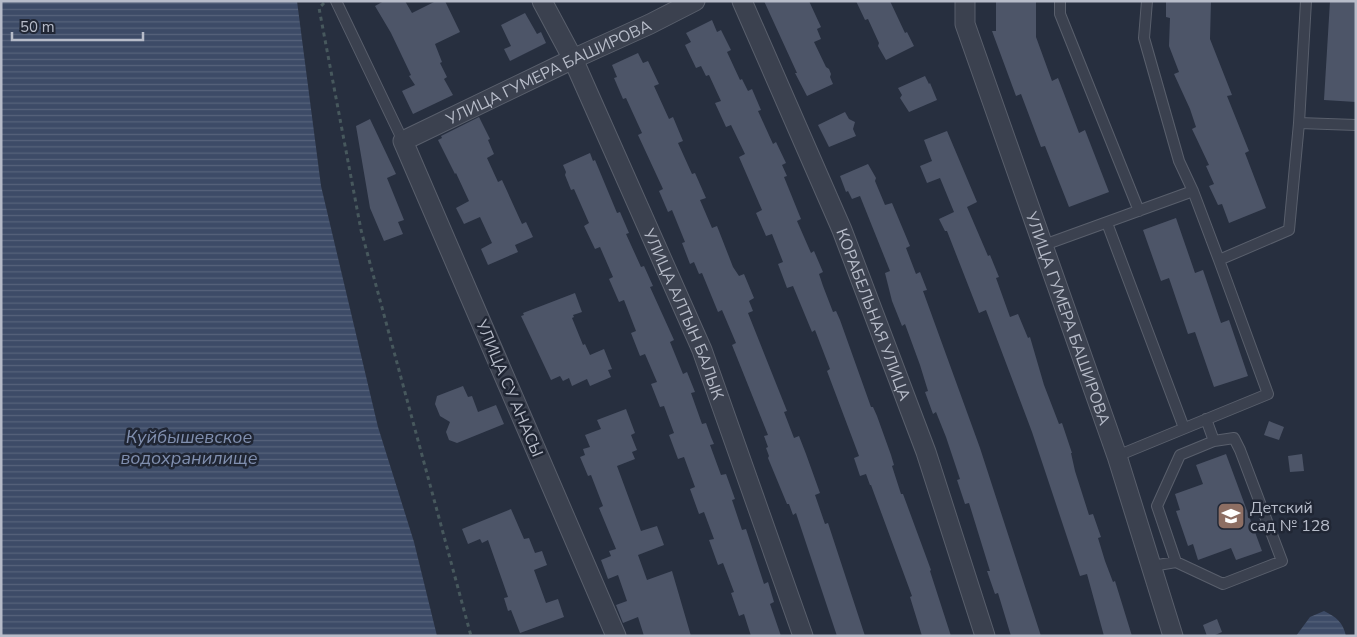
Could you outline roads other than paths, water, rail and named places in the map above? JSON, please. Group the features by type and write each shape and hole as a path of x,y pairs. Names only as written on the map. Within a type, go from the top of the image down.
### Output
{"street":[{"name":"УЛИЦА АЛТЫН БАЛЫК","path":"542,1 573,59 702,350 803,636"},
{"name":"УЛИЦА ГУМЕРА БАШИРОВА","path":"403,141 695,1"},
{"name":"КОРАБЕЛЬНАЯ УЛИЦА","path":"742,1 842,230 926,452 985,636"},
{"name":"УЛИЦА ГУМЕРА БАШИРОВА","path":"965,1 964,24 1117,456 1173,636"},
{"name":"УЛИЦА СУ АНАСЫ","path":"403,141 616,636"}],"lane":[{"path":"336,1 403,141"},
{"path":"1060,1 1060,14 1139,211"},
{"path":"1117,456 1268,394 1193,191 1178,161 1144,38 1147,1"},
{"path":"1219,260 1289,230 1299,124 1306,1"},
{"path":"1299,124 1356,125"},
{"path":"1044,246 1193,191"},
{"path":"1107,223 1184,428"},
{"path":"1206,419 1214,441"},
{"path":"1152,566 1176,562 1223,584 1282,561 1234,438 1214,441 1180,456 1157,506 1176,562"}],"water":[{"name":"Куйбышевское водохранилище","path":"1,1 297,1 321,186 378,427 414,542 437,636 1,636"},
{"path":"1324,611 1338,621 1343,627 1346,636 1296,636 1310,617"}],"place":[{"name":"Детский сад № 128","path":"1231,516"}]}
